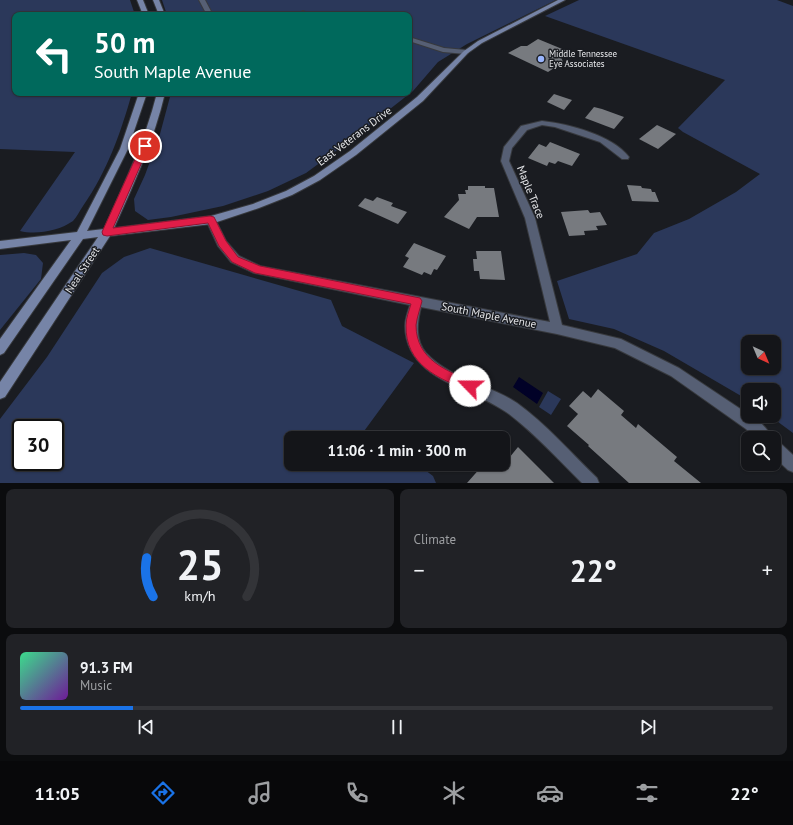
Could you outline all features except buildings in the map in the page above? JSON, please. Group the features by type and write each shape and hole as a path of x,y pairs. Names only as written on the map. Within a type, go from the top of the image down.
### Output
{"main road":[{"path":"140,0 145,12"},
{"path":"156,0 161,12"},
{"name":"East Veterans Drive","path":"107,232 210,220 256,206 289,193 317,178 353,153 408,109 466,52 480,42 562,0"},
{"name":"Neal Street","path":"0,349 80,235 124,149 142,96"},
{"name":"Neal Street","path":"0,393 107,232 140,160 161,96"},
{"path":"0,245 107,232"}],"street":[{"path":"202,0 208,12"},
{"path":"412,41 443,50 466,52"},
{"name":"Maple Trace","path":"557,329 530,218 505,161 508,147 524,128 542,123 556,125 603,140 624,157"},
{"name":"South Maple Avenue","path":"210,220 222,243 235,259 258,270 617,342 675,372 751,424 758,431"},
{"path":"417,301 411,324 412,340 422,359 439,373 490,394 512,408 592,483"},
{"path":"781,454 793,466"}],"shaded area":[{"path":"0,0 130,0 134,12 12,12 12,96 131,96 106,166 92,193 76,218 54,230 33,233 20,231 75,152 0,149"},
{"path":"162,0 556,0 467,44 438,62 412,92 412,12 166,12"},
{"path":"579,0 777,0 793,6 793,433 779,423 781,423 781,383 741,383 741,396 664,351 614,329 569,319 557,281 637,254 654,233 689,219 736,192 760,174 678,128 725,80 545,16"},
{"path":"170,96 407,96 306,173 268,191 223,206 171,217 148,220 135,211 134,199 145,175 160,134"},
{"path":"150,248 331,300 342,326 414,363 364,431 284,431 284,471 426,471 433,476 436,483 0,483 0,419 47,357 102,273 124,257"},
{"path":"24,253 36,255 43,263 41,279 0,330 0,255"},
{"path":"519,377 543,393 537,404 513,387"},
{"path":"548,391 561,399 551,415 539,407"}],"place":[{"name":"Middle Tennessee Eye Associates","path":"541,59"}],"route":[{"path":"145,146 107,232 210,220 222,243 235,259 258,270 417,301 411,324 412,340 422,359 439,373 470,386"}]}
